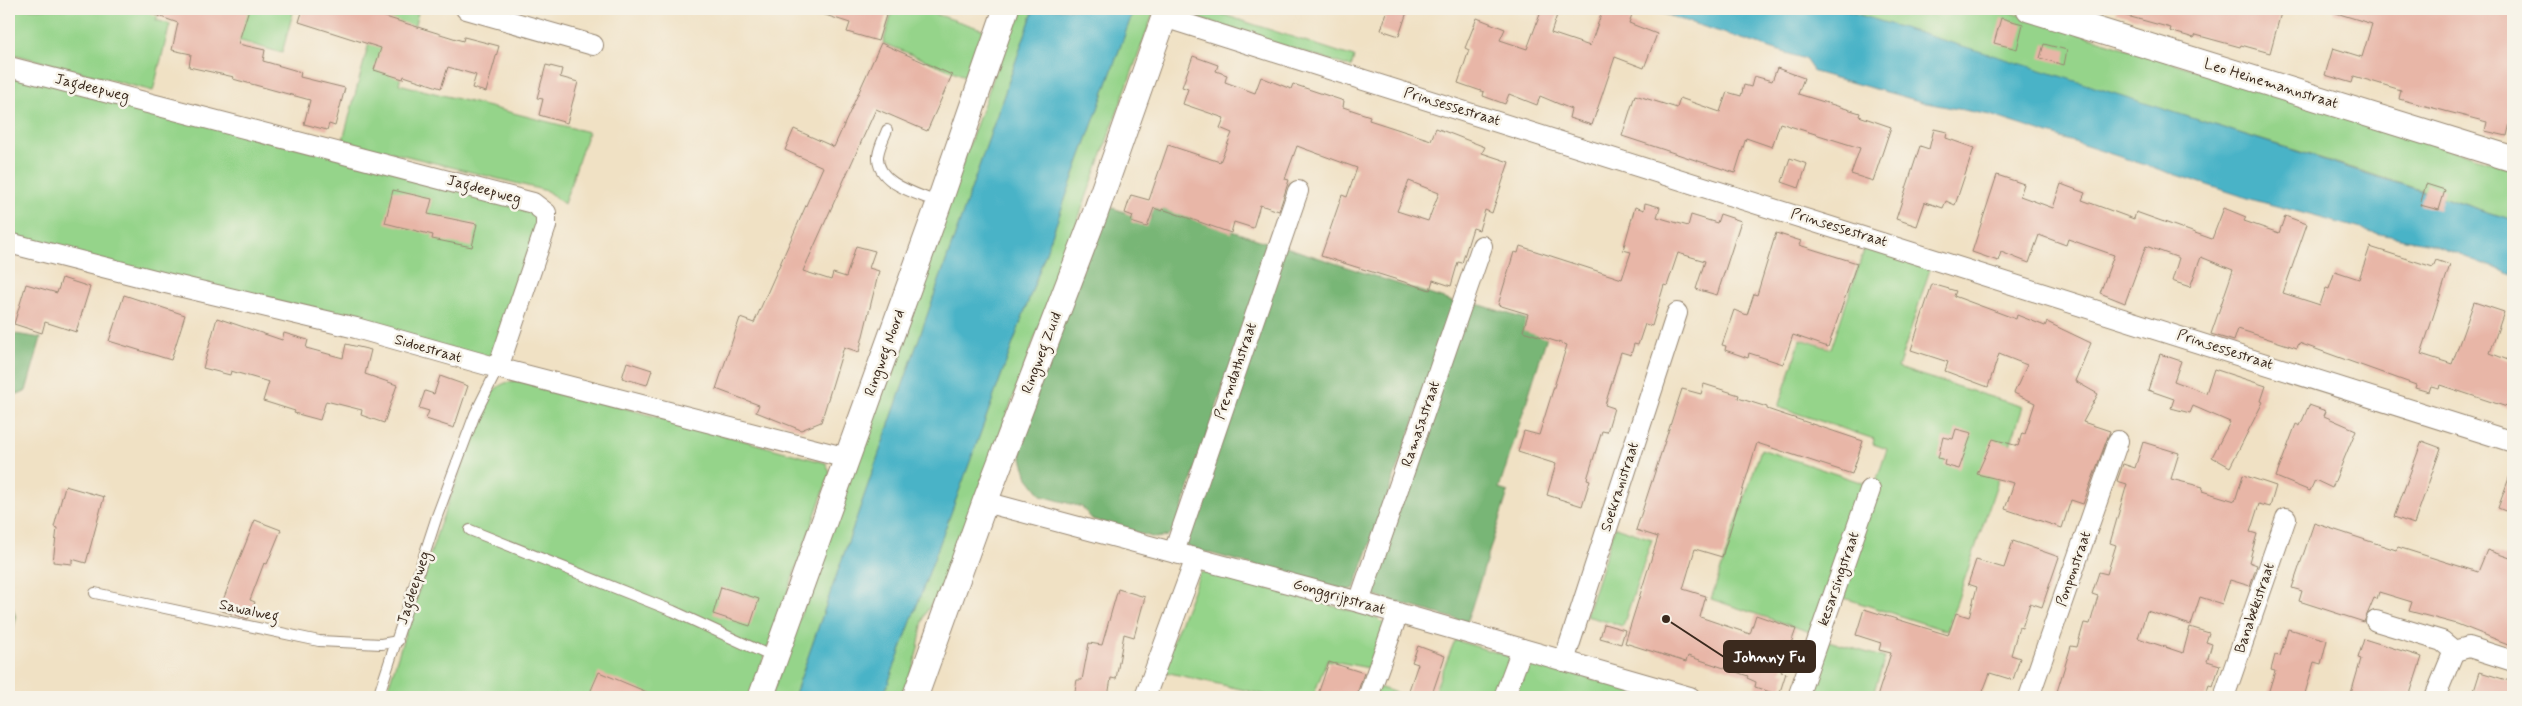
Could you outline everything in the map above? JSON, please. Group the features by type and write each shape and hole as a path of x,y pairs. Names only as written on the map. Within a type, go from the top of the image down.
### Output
{"street":[{"path":"466,9 593,45"},
{"name":"Ringweg Noord","path":"761,697 939,203 1006,9"},
{"name":"Leo Heinemannstraat","path":"2033,9 2513,159"},
{"name":"Prinsessestraat","path":"1165,13 2513,442"},
{"name":"Ringweg Zuid","path":"914,697 985,502 1095,214 1165,13"},
{"name":"Jagdeepweg","path":"9,67 533,203 546,213 546,226 498,368"},
{"name":"Premdathstraat","path":"1174,552 1298,191"},
{"name":"Sidoestraat","path":"9,243 356,328 498,368 847,458"},
{"name":"Ramasastraat","path":"1359,602 1482,246"},
{"name":"Soekranistraat","path":"1564,662 1677,313"},
{"name":"Ponponstraat","path":"2029,697 2118,441"},
{"name":"kesarsingstraat","path":"1798,697 1870,490"},
{"name":"Gonggrijpstraat","path":"985,502 1359,602 1680,696"},
{"name":"Banabekistraat","path":"2224,697 2286,518"},
{"path":"1145,697 1196,558"},
{"path":"1368,697 1398,613"},
{"path":"2376,621 2442,641 2454,651"},
{"path":"2454,651 2469,647 2513,661"},
{"path":"1504,697 1522,649"},
{"path":"2435,697 2454,651"}],"lane":[{"path":"887,130 878,156 880,170 888,179 939,203"},
{"name":"Jagdeepweg","path":"378,697 437,516 475,414 498,368"},
{"path":"470,530 674,611 775,658"},
{"name":"Sawalweg","path":"95,593 319,641 381,644 398,640"}],"green space":[{"path":"9,9 144,9 159,13 156,20 170,24 153,91 9,53"},
{"path":"206,9 294,9 282,53 199,29"},
{"path":"378,9 419,9 399,84 588,132 564,204 547,191 343,140"},
{"path":"893,9 920,9 988,31 972,79 883,43"},
{"path":"1018,9 1034,9 794,697 771,697"},
{"path":"1134,9 1155,9 942,592 925,614 914,664 902,697 883,697 975,448"},
{"path":"1192,9 1206,9 1354,57 1351,67 1197,18"},
{"path":"1840,9 2000,9 2513,169 2513,220 2362,171"},
{"path":"9,63 542,210 492,359 9,237"},
{"path":"1106,206 1150,220 1154,206 1272,244 1175,529 1167,536 1155,538 1092,519 1082,507 1042,496 1028,478 1021,455 1021,435"},
{"path":"1866,244 1931,266 1898,368 2023,407 1947,631 1838,596 1887,449 1873,444 1874,439 1778,407 1801,339 1831,349"},
{"path":"1283,246 1456,303 1354,589 1346,590 1191,548 1185,544"},
{"path":"1468,301 1550,327 1499,489 1508,492 1467,622 1375,596 1371,590"},
{"path":"9,333 41,338 26,391 9,397"},
{"path":"521,380 826,463 830,473 750,697 385,697 439,527 487,401 501,385"},
{"path":"1761,449 1866,484 1816,634 1711,599"},
{"path":"1615,527 1652,539 1623,626 1586,616"},
{"path":"1206,572 1378,618 1386,626 1374,669 1327,660 1313,697 1275,697 1161,671 1200,573"},
{"path":"9,595 16,618 9,648"},
{"path":"1822,639 1885,658 1872,697 1803,697"},
{"path":"1455,640 1511,657 1498,697 1432,697"},
{"path":"1526,662 1531,662 1656,697 1511,697"},
{"path":"1378,687 1410,697 1375,697"}],"water":[{"path":"1034,9 1134,9 883,697 794,697"},
{"path":"1648,9 1840,9 2025,65 2513,220 2513,275 2431,244 2384,235 2254,200 1990,115 1926,103 1814,72 1805,59"}],"building":[{"path":"144,9 249,9 238,44 265,50 263,61 301,72 300,77 345,88 335,126 329,124 327,130 304,124 310,100 233,79 234,77 189,67 191,54 172,50 178,23 144,11"},
{"path":"303,9 367,9 366,11 463,41 464,37 499,46 486,92 472,88 476,75 448,67 441,88 404,76 403,79 374,70 381,48 299,22"},
{"path":"817,9 888,9 878,41 847,32 850,23 816,12"},
{"path":"1388,9 1408,9 1399,36 1381,30"},
{"path":"1542,9 1559,9 1551,33 1590,46 1603,9 1634,9 1629,23 1657,34 1644,68 1615,57 1592,125 1569,118 1571,109 1540,96 1537,105 1509,94 1505,104 1483,96 1484,92 1458,83 1469,50 1465,48 1477,18 1505,29 1500,40 1527,49"},
{"path":"2117,9 2236,9 2250,13 2252,9 2282,9 2270,53 2196,35 2194,38 2170,31 2171,28 2116,13"},
{"path":"2334,9 2513,9 2513,110 2507,136 2485,131 2487,122 2399,99 2401,90 2354,76 2352,83 2325,75 2333,48 2362,57 2372,24 2333,12"},
{"path":"2001,18 2023,24 2017,49 1994,43"},
{"path":"881,43 952,75 927,131 876,109 803,271 831,280 833,273 846,277 856,246 875,251 869,268 879,271 859,352 844,347 821,422 801,430 756,412 759,405 716,389 740,318 754,323 823,167 785,150 794,129 834,147"},
{"path":"2044,44 2067,50 2064,65 2040,58"},
{"path":"1193,56 1218,65 1216,71 1227,75 1225,82 1255,93 1261,77 1291,89 1293,84 1344,101 1343,107 1370,116 1369,120 1431,140 1436,128 1485,147 1482,153 1509,162 1492,213 1485,210 1479,230 1473,228 1462,263 1458,262 1451,286 1433,280 1430,290 1321,256 1342,195 1347,197 1357,168 1297,146 1285,179 1289,180 1279,211 1260,205 1253,228 1234,222 1231,233 1162,209 1162,211 1154,208 1147,227 1131,222 1133,216 1125,213 1131,195 1149,200 1168,145 1220,162 1232,133 1220,128 1224,118 1183,104 1188,89 1182,87","holes":["1409,181 1439,193 1428,221 1397,211"]},
{"path":"546,65 562,69 560,77 578,82 567,123 539,115 543,99 537,98"},
{"path":"1777,68 1804,78 1798,94 1860,113 1859,116 1891,127 1873,181 1851,174 1860,148 1780,123 1772,147 1746,138 1735,173 1622,136 1635,95 1677,108 1680,98 1720,112 1727,92 1741,96 1744,85 1751,87 1754,76 1772,81"},
{"path":"1934,129 1947,132 1946,138 1974,148 1955,205 1946,201 1943,208 1925,202 1917,226 1896,219 1920,146 1929,149"},
{"path":"1790,158 1807,164 1799,188 1782,182"},
{"path":"1997,175 2024,184 2020,196 2053,208 2061,184 2085,193 2082,200 2134,219 2136,212 2212,239 2224,208 2246,217 2244,221 2279,233 2285,216 2307,224 2283,293 2320,305 2326,288 2329,289 2335,271 2359,279 2370,247 2433,267 2436,260 2450,265 2421,354 2452,364 2474,302 2504,312 2490,353 2513,362 2513,409 2440,385 2439,388 2431,386 2429,392 2415,388 2416,385 2299,343 2297,348 2238,329 2234,341 2211,334 2233,270 2201,257 2190,287 2172,281 2179,258 2146,246 2125,303 2100,293 2114,255 2068,239 2066,245 2039,235 2029,263 2001,252 1998,261 1972,252"},
{"path":"2426,184 2445,190 2439,210 2420,205"},
{"path":"393,190 432,199 428,214 477,224 472,247 432,239 433,235 385,223"},
{"path":"1645,203 1660,207 1657,217 1688,226 1691,215 1717,223 1720,214 1741,221 1717,295 1696,289 1705,261 1678,253 1667,286 1664,285 1652,326 1645,324 1638,345 1634,344 1631,355 1621,352 1605,405 1614,408 1607,432 1602,431 1587,479 1590,480 1582,506 1547,495 1556,464 1518,452 1524,431 1539,435 1567,345 1523,331 1528,314 1498,305 1514,252 1518,253 1520,246 1622,279 1631,252 1623,250 1635,207 1644,210"},
{"path":"1776,233 1801,241 1799,245 1857,263 1828,347 1793,335 1783,364 1749,353 1748,358 1725,350 1726,346 1722,345 1734,310 1747,315 1754,294 1757,295"},
{"path":"62,278 90,287 76,332 45,322 42,333 14,324 26,284 57,293"},
{"path":"1932,284 1956,291 1954,296 2016,319 2017,315 2045,326 2047,322 2091,343 2075,381 2098,394 2083,422 2110,431 2083,504 2071,500 2062,528 2005,509 2014,483 1977,474 1993,439 2018,446 2022,433 2025,434 2035,403 2014,393 2027,365 1999,354 1988,387 1945,371 1948,362 1911,350"},
{"path":"124,295 185,315 171,360 109,341"},
{"path":"217,318 282,340 284,333 308,340 306,348 343,358 346,344 371,350 365,374 397,385 384,423 361,415 362,410 326,401 320,420 294,413 295,411 263,401 269,382 231,371 230,375 203,368"},
{"path":"2160,354 2181,361 2174,381 2206,393 2214,369 2266,386 2261,401 2263,402 2230,467 2212,457 2230,422 2193,406 2190,413 2171,408 2174,399 2148,390"},
{"path":"627,362 652,370 647,385 622,378"},
{"path":"440,376 468,386 454,428 426,419 429,411 419,408 425,391 434,394"},
{"path":"1704,384 1739,395 1738,398 1767,407 1767,409 1863,441 1852,474 1757,443 1722,557 1695,549 1683,589 1706,596 1700,617 1750,634 1756,615 1796,629 1781,672 1786,673 1779,695 1755,687 1756,682 1747,678 1748,676 1688,656 1686,662 1625,643 1658,537 1636,530 1682,389 1701,394"},
{"path":"2309,405 2326,411 2324,416 2356,430 2332,488 2315,480 2310,491 2276,477 2296,424 2300,426"},
{"path":"1956,429 1972,433 1959,469 1944,465 1945,460 1938,458 1943,437 1953,439"},
{"path":"2422,441 2441,448 2414,524 2394,517"},
{"path":"2143,442 2179,453 2171,479 2203,487 2202,491 2235,501 2243,475 2276,486 2270,507 2259,504 2250,532 2257,534 2249,562 2257,565 2250,586 2230,580 2222,604 2200,597 2191,625 2147,611 2138,638 2183,653 2190,627 2209,633 2206,642 2212,644 2207,661 2220,665 2213,686 2209,685 2205,697 2065,697 2056,695 2071,646 2077,647 2084,623 2090,624 2098,596 2092,594 2099,572 2107,574 2116,545 2110,543 2127,484 2117,481 2123,464 2135,468"},
{"path":"2513,471 2513,514 2498,508"},
{"path":"65,486 104,497 86,563 72,559 72,564 53,562 57,528 54,527"},
{"path":"255,520 281,530 267,564 264,563 250,600 255,602 248,619 219,610"},
{"path":"2314,523 2396,550 2398,547 2478,572 2487,550 2513,559 2513,646 2457,624 2409,611 2412,602 2379,592 2377,599 2374,598 2364,622 2299,601 2302,591 2292,588"},
{"path":"2013,541 2059,557 2042,607 2030,603 2022,628 2019,627 2011,655 2020,658 2013,680 1990,673 1981,697 1877,697 1891,653 1879,650 1881,643 1856,635 1864,609 1948,635 1956,613 1969,617 1977,587 1968,584 1976,560 2004,568"},
{"path":"721,587 759,599 750,626 713,614"},
{"path":"1118,589 1145,597 1134,637 1124,634 1116,679 1111,678 1108,697 1074,697 1077,680 1082,680 1089,643 1102,645"},
{"path":"1604,624 1625,630 1621,644 1600,638"},
{"path":"2288,629 2327,640 2321,664 2314,662 2304,697 2267,697 2275,671 2271,670 2275,655 2280,656"},
{"path":"2364,639 2422,657 2409,697 2350,697 2361,659 2358,658"},
{"path":"1418,646 1445,656 1431,697 1421,697 1408,693 1418,664 1412,662"},
{"path":"1329,662 1364,673 1356,697 1317,697"},
{"path":"599,672 659,697 588,697"},
{"path":"2480,672 2513,682 2513,697 2482,697 2473,694"}],"place":[{"name":"Johnny Fu","path":"1666,619"}]}
